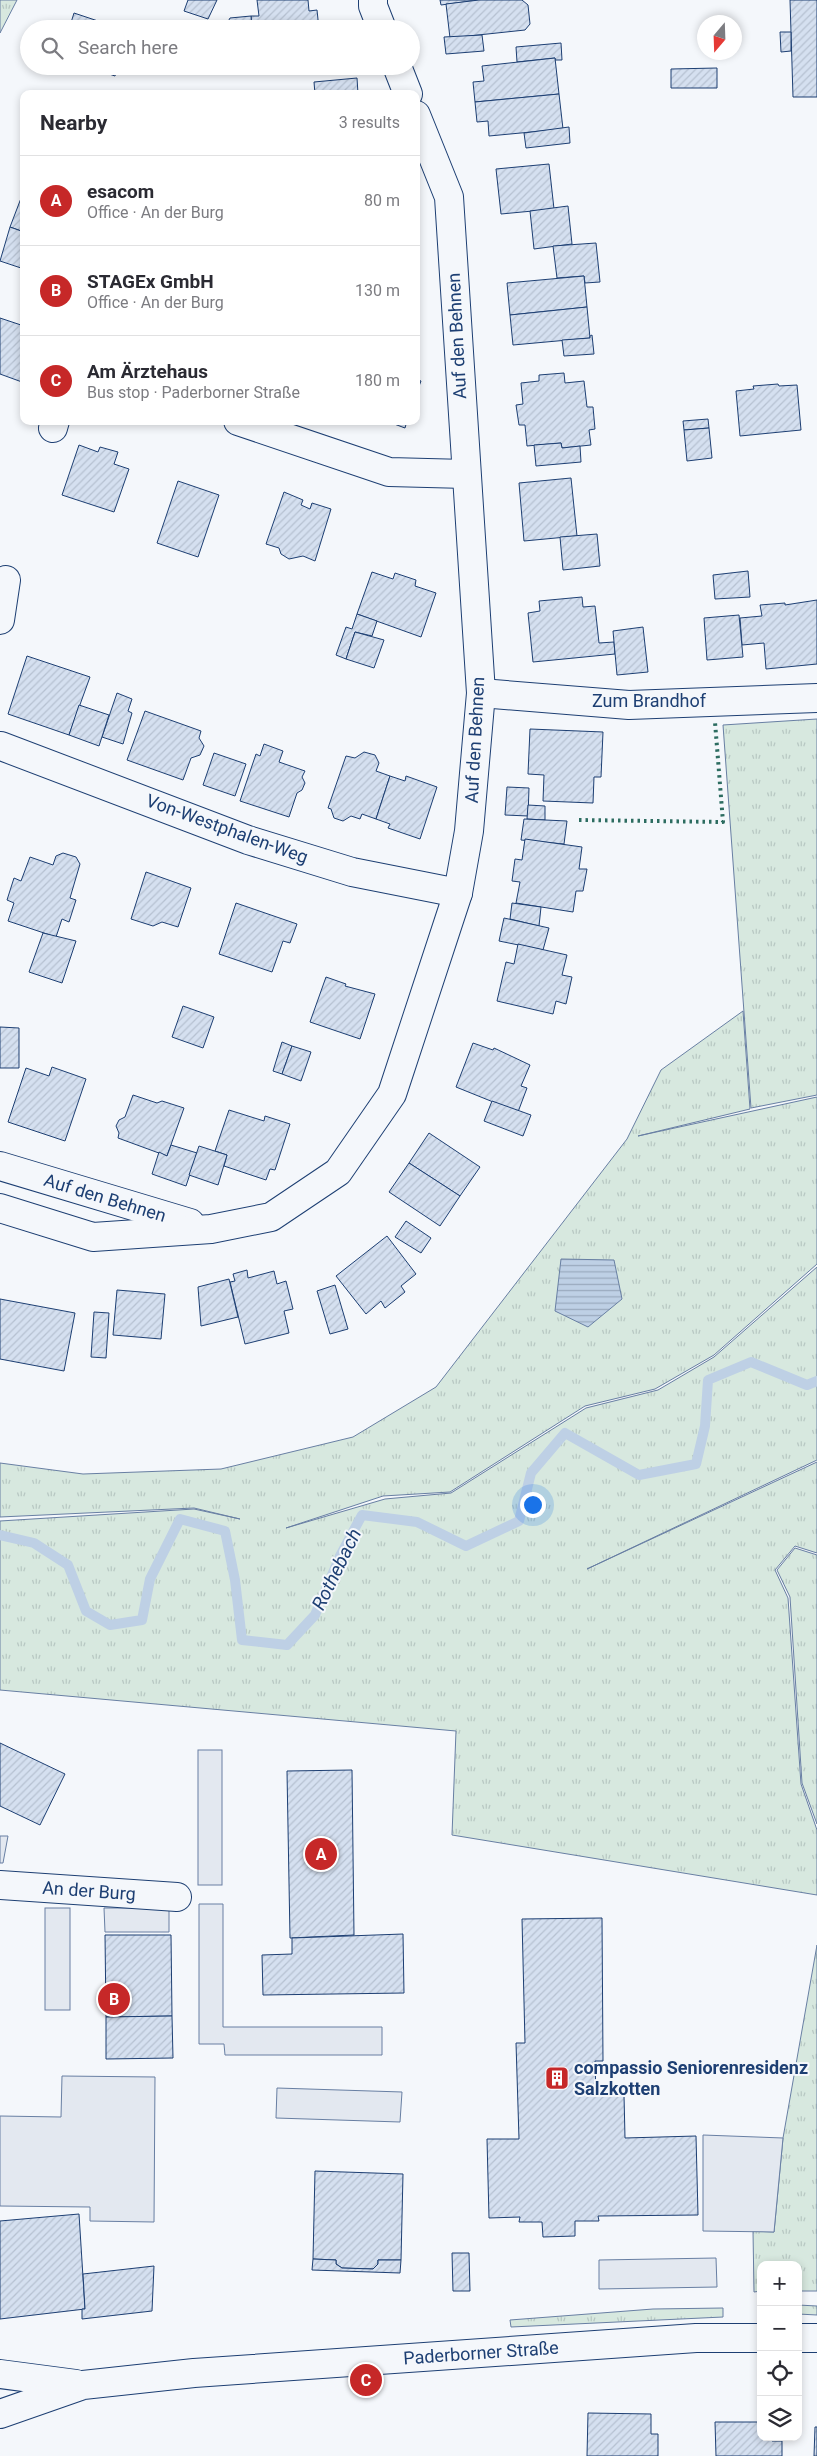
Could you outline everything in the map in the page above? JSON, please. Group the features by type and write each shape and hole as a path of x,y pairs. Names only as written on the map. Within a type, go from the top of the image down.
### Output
{"street":[{"path":"373,0 373,6 378,20"},
{"path":"401,75 406,90"},
{"name":"Auf den Behnen","path":"0,1208 93,1237 211,1229 271,1217 338,1172 392,1094 458,893 469,831 481,693 449,197 420,125"},
{"path":"250,425 389,472 466,474"},
{"path":"0,620 6,580"},
{"name":"Zum Brandhof","path":"481,693 629,705 817,698"},
{"name":"Von-Westphalen-Weg","path":"0,747 248,840 352,872 458,893"},
{"name":"Auf den Behnen","path":"0,1166 211,1229"},
{"name":"An der Burg","path":"0,1886 177,1897"},
{"name":"Paderborner Straße","path":"0,2414 83,2385 194,2373 696,2338 757,2338"},
{"path":"802,2338 817,2338"},
{"name":"Paderborner Straße","path":"0,2374 83,2385"}],"green space":[{"path":"0,0 17,0 0,33"},
{"path":"817,719 817,1095 751,1108 723,725"},
{"path":"743,1011 750,1109 638,1136 817,1097 817,1264 714,1355 655,1389 585,1406 450,1492 383,1496 286,1528 385,1499 451,1493 586,1408 658,1390 714,1357 817,1267 817,1460 587,1569 817,1462 817,1553 795,1546 775,1570 788,1598 801,1784 817,1830 817,1895 452,1835 456,1731 0,1690 0,1521 194,1509 240,1519 194,1508 0,1517 0,1463 83,1474 221,1469 353,1437 436,1387 627,1139 661,1070"},
{"path":"795,1548 817,1555 817,1824 802,1783 790,1597 777,1570"},
{"path":"817,1945 817,2291 802,2291 802,2261 757,2261 757,2292 754,2292 753,2231 774,2232 783,2138"},
{"path":"802,2305 817,2306 817,2315 802,2314"},
{"path":"723,2308 723,2317 511,2327 510,2320 653,2309"}],"shaded area":[{"path":"198,1750 222,1750 222,1885 198,1885"},
{"path":"0,1836 8,1836 3,1863 0,1863"},
{"path":"199,1904 223,1904 223,2027 382,2027 382,2055 225,2055 224,2044 199,2044"},
{"path":"45,1908 70,1908 70,2010 45,2010"},
{"path":"104,1908 169,1908 169,1932 105,1932"},
{"path":"62,2076 155,2077 154,2222 90,2221 90,2207 0,2206 0,2116 61,2117"},
{"path":"277,2088 402,2092 400,2122 276,2118"},
{"path":"703,2135 783,2138 774,2232 703,2231"},
{"path":"716,2258 717,2287 599,2289 599,2260"}],"water":[{"path":"561,1259 614,1260 622,1299 588,1327 555,1311"}],"building":[{"path":"188,0 217,0 208,19 184,11"},
{"path":"257,0 308,0 309,11 317,10 318,20 251,20 251,16 259,16"},
{"path":"440,0 479,0 441,5"},
{"path":"479,0 522,0 528,5 530,24 525,30 450,38 446,4"},
{"path":"790,0 817,0 817,97 793,97"},
{"path":"74,13 95,20 72,20"},
{"path":"251,16 251,20 229,20 230,18"},
{"path":"780,32 791,32 791,51 781,52"},
{"path":"482,35 484,51 446,54 444,37"},
{"path":"561,43 562,60 555,60 555,58 517,62 516,47"},
{"path":"555,58 559,94 475,102 473,82 484,81 482,66"},
{"path":"717,68 717,88 671,88 671,69"},
{"path":"357,78 358,90 315,90 314,82"},
{"path":"559,94 563,129 489,136 488,121 477,122 475,102"},
{"path":"569,127 570,143 526,148 524,133"},
{"path":"549,164 554,209 501,214 496,169"},
{"path":"20,201 20,231 10,227"},
{"path":"568,206 572,244 534,249 530,211"},
{"path":"10,227 20,231 20,268 0,261"},
{"path":"596,243 600,282 585,283 584,276 557,278 553,246"},
{"path":"584,276 587,307 510,315 507,283"},
{"path":"587,307 590,338 513,345 510,315"},
{"path":"0,318 20,325 20,381 0,374"},
{"path":"592,335 594,354 564,356 562,340 590,338"},
{"path":"564,373 565,383 584,381 587,407 593,407 595,429 589,430 591,445 562,448 561,443 527,446 525,425 519,425 516,405 523,404 521,383 539,381 539,375"},
{"path":"778,384 779,386 797,385 801,430 740,436 736,391 754,389 753,386"},
{"path":"708,419 709,428 684,430 683,421"},
{"path":"709,428 712,458 687,461 684,430"},
{"path":"561,443 562,448 580,446 581,462 536,466 534,445"},
{"path":"79,445 98,452 100,447 118,452 114,464 129,469 114,512 62,495"},
{"path":"571,478 577,536 524,541 519,483"},
{"path":"178,481 219,495 198,557 157,543"},
{"path":"284,492 303,500 301,505 310,509 312,503 331,509 315,561 303,556 289,559 281,554 279,548 266,544"},
{"path":"597,534 600,566 563,570 560,537"},
{"path":"748,571 750,597 715,599 713,575"},
{"path":"372,572 393,579 395,573 416,580 415,586 436,593 421,637 357,614"},
{"path":"582,597 583,607 595,606 599,643 614,642 615,654 533,662 528,613 540,611 539,601"},
{"path":"817,600 817,664 766,669 764,643 742,645 740,618 762,616 760,605 785,603 785,605"},
{"path":"357,614 377,621 372,636 355,632 346,659 336,655 346,627 352,629"},
{"path":"739,615 743,657 707,660 704,618"},
{"path":"643,627 648,672 617,675 613,631"},
{"path":"355,632 384,640 374,668 346,659"},
{"path":"27,656 90,677 69,735 8,714"},
{"path":"117,693 132,699 128,711 132,713 123,744 102,737"},
{"path":"79,705 109,715 99,746 69,735"},
{"path":"145,711 201,731 199,738 204,746 200,755 191,758 183,780 127,760"},
{"path":"530,729 603,732 601,777 594,777 593,803 543,801 544,775 528,774"},
{"path":"264,744 283,751 279,762 305,771 302,777 305,783 302,790 297,793 289,817 240,801 256,754 260,756"},
{"path":"364,752 375,755 379,763 376,771 390,776 376,819 362,814 360,819 351,816 343,821 334,818 331,809 328,808 346,756 355,758"},
{"path":"214,753 246,764 235,796 203,785"},
{"path":"390,776 405,781 406,776 437,787 420,839 388,828 390,824 376,819"},
{"path":"507,787 529,788 528,816 505,815"},
{"path":"528,805 545,806 545,820 527,819"},
{"path":"524,819 567,821 564,844 521,840"},
{"path":"525,839 582,847 579,869 587,869 583,891 576,891 573,912 516,903 520,882 512,881 515,859 522,860"},
{"path":"63,853 76,857 80,864 70,898 76,900 69,922 62,919 56,937 8,921 14,903 7,900 14,878 21,881 30,857 53,865 56,856"},
{"path":"146,872 191,888 178,927 162,922 153,926 131,919"},
{"path":"236,903 297,924 290,943 283,941 272,972 219,954"},
{"path":"512,903 541,907 539,926 510,919"},
{"path":"504,918 549,928 543,950 499,941"},
{"path":"43,933 76,941 62,983 29,972"},
{"path":"518,944 567,955 562,975 572,977 566,1004 556,1001 553,1014 497,1001 506,962 514,964"},
{"path":"326,977 346,984 345,986 375,994 360,1039 310,1022"},
{"path":"183,1006 214,1017 203,1048 172,1037"},
{"path":"0,1027 19,1028 19,1068 0,1068"},
{"path":"282,1042 292,1046 282,1074 273,1071"},
{"path":"473,1043 493,1050 494,1048 530,1065 521,1086 527,1088 518,1112 456,1087"},
{"path":"292,1046 311,1052 301,1081 282,1074"},
{"path":"52,1067 86,1079 65,1141 8,1122 26,1068 49,1076"},
{"path":"133,1095 157,1103 162,1101 184,1108 167,1156 118,1138 119,1133 116,1126 119,1120 125,1117"},
{"path":"492,1101 531,1115 523,1136 484,1121"},
{"path":"229,1110 264,1121 265,1116 290,1124 275,1170 270,1169 266,1180 224,1166 227,1155 215,1151"},
{"path":"429,1133 480,1167 460,1196 409,1163"},
{"path":"171,1145 197,1153 186,1186 152,1174 159,1152 167,1156"},
{"path":"199,1146 227,1155 218,1185 189,1175"},
{"path":"409,1163 460,1196 440,1226 389,1192"},
{"path":"406,1221 431,1238 421,1253 395,1237"},
{"path":"387,1236 416,1274 401,1286 405,1292 385,1308 381,1301 366,1314 336,1276"},
{"path":"247,1270 248,1278 274,1271 277,1284 286,1281 293,1309 284,1311 289,1333 245,1344 230,1282 235,1281 233,1274"},
{"path":"229,1279 238,1317 201,1326 198,1287"},
{"path":"335,1285 348,1329 330,1334 317,1291"},
{"path":"117,1290 165,1294 161,1339 113,1335"},
{"path":"0,1299 75,1313 64,1371 0,1359"},
{"path":"94,1312 109,1313 106,1358 91,1357"},
{"path":"0,1743 65,1774 40,1825 0,1806"},
{"path":"352,1770 354,1935 290,1938 287,1771"},
{"name":"compassio Seniorenresidenz Salzkotten","path":"602,1918 603,2061 595,2061 596,2096 624,2095 625,2138 696,2136 698,2215 598,2216 599,2221 575,2221 575,2236 543,2237 542,2222 519,2222 520,2217 489,2218 487,2139 519,2139 516,2043 525,2043 522,1919"},
{"path":"403,1934 404,1993 263,1995 262,1955 292,1954 292,1938"},
{"path":"105,1935 171,1935 172,2016 106,2017"},
{"path":"172,2016 173,2058 106,2059 106,2017"},
{"path":"315,2171 403,2174 401,2260 378,2260 378,2264 373,2269 342,2268 336,2264 336,2260 313,2259"},
{"path":"79,2214 85,2309 0,2319 0,2221"},
{"path":"452,2253 469,2253 470,2291 453,2291"},
{"path":"313,2259 336,2260 336,2264 342,2268 373,2269 378,2264 378,2260 401,2260 400,2273 312,2270"},
{"path":"154,2266 152,2311 82,2319 82,2309 85,2309 83,2274"},
{"path":"588,2413 651,2414 651,2434 658,2434 658,2456 587,2456"},
{"path":"715,2422 757,2422 757,2441 782,2441 782,2456 716,2456"},
{"path":"815,2427 817,2427 817,2456 814,2456"}],"waterway":[{"name":"Rothebach","path":"0,1535 34,1543 68,1565 86,1611 110,1625 142,1620 150,1579 180,1519 225,1531 235,1580 242,1640 287,1645 315,1615 341,1554 362,1515 417,1522 466,1546 519,1521 531,1473 565,1433 639,1475 696,1464 705,1426 708,1380 751,1362 807,1385 817,1381"}],"hedge":[{"path":"579,820 723,822 715,722"}],"place":[{"name":"esacom","path":"321,1854"},
{"name":"STAGEx GmbH","path":"114,1999"},
{"name":"compassio Seniorenresidenz Salzkotten","path":"557,2078"},
{"name":"Am Ärztehaus","path":"366,2380"}]}
